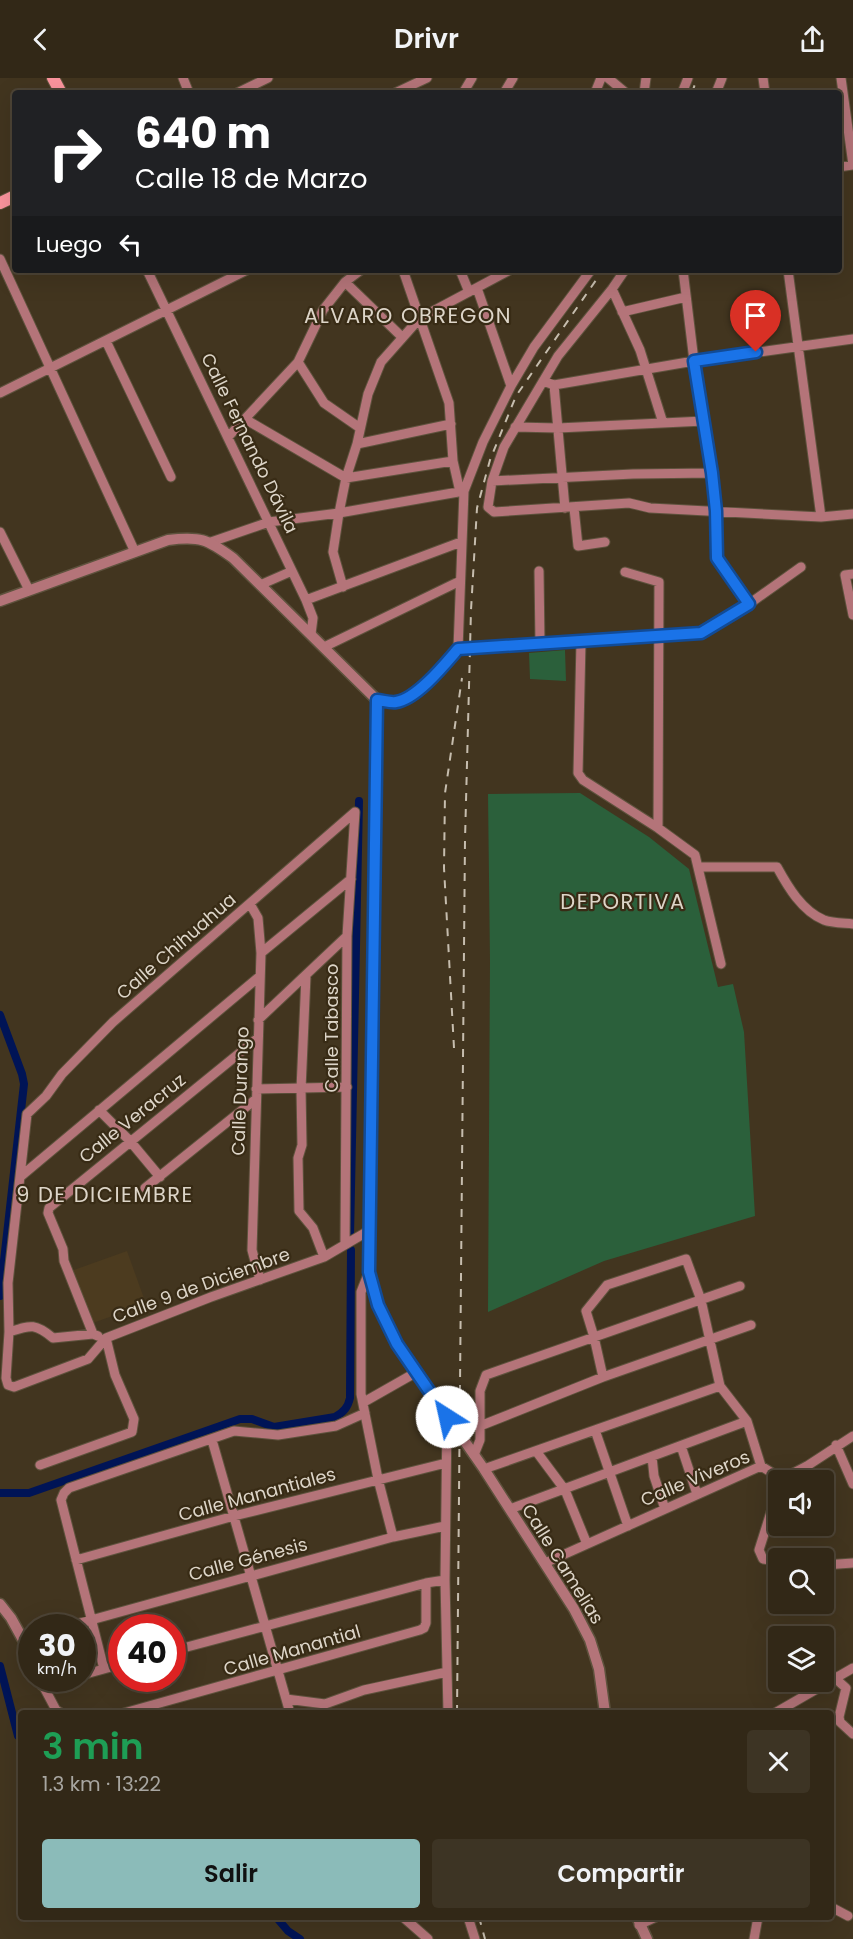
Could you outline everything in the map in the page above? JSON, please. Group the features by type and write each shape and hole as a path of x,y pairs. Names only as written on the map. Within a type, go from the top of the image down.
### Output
{"street":[{"path":"243,90 268,78"},
{"path":"401,90 427,78"},
{"path":"608,78 622,90"},
{"path":"842,78 853,165"},
{"path":"0,259 135,552"},
{"name":"Calle Fernando Dávila","path":"148,273 306,600 313,618 311,634"},
{"path":"0,393 241,273"},
{"path":"228,437 298,362 323,310 345,282 357,273"},
{"path":"0,601 168,540 192,537 211,542 233,558 377,700 396,702 414,693 431,680 458,649 462,491 453,461 449,403 404,273"},
{"path":"462,273 473,290 511,386"},
{"path":"343,587 333,552 339,513 368,394 381,362 420,318 504,273"},
{"path":"462,491 511,386 534,347 589,273"},
{"path":"623,273 558,356 504,447 492,481 488,507 494,512 629,503 650,508 821,517 853,514"},
{"path":"683,273 694,361 712,473 717,558 749,604"},
{"path":"788,273 821,517"},
{"path":"345,282 402,337"},
{"path":"612,289 640,350 663,423"},
{"path":"622,312 686,297"},
{"path":"543,381 554,385 694,361 853,339"},
{"path":"106,341 171,477"},
{"path":"298,362 324,403 360,428"},
{"path":"554,385 562,478 578,546 605,542"},
{"path":"245,419 346,478 453,461"},
{"path":"515,428 704,421"},
{"path":"357,444 451,424"},
{"path":"492,481 633,474 712,473"},
{"path":"211,542 268,522 339,513 462,491"},
{"path":"0,532 29,590"},
{"path":"306,600 461,542"},
{"path":"458,649 701,633 749,604 801,567"},
{"path":"260,585 292,571"},
{"path":"539,571 540,644"},
{"path":"625,572 659,582 658,828"},
{"path":"849,575 853,614"},
{"path":"324,647 460,581"},
{"path":"580,642 578,773 583,780 658,828 695,855 721,964"},
{"name":"Calle Camelias","path":"377,700 369,1272 378,1305 397,1344 484,1469 574,1609 590,1640 599,1669 605,1710"},
{"name":"Calle Tabasco","path":"345,1244 347,936 355,812"},
{"name":"Calle Chihuahua","path":"20,1177 27,1114 46,1096 62,1074 113,1022 355,812"},
{"path":"699,867 777,867 789,889 802,904 825,920 853,924"},
{"path":"261,953 351,879"},
{"name":"Calle Durango","path":"250,904 258,918 261,953 252,1250 260,1280"},
{"path":"258,1020 347,936"},
{"path":"40,1465 132,1432 134,1419 115,1375 106,1338 93,1334 53,1338 32,1325 9,1332 8,1283 20,1177 260,976"},
{"path":"306,976 301,1089 302,1145 298,1158 299,1211 313,1228 324,1257"},
{"name":"Calle Veracruz","path":"93,1334 64,1261 63,1249 48,1213 49,1208 258,1038"},
{"path":"145,1188 256,1094 347,1087"},
{"path":"99,1110 130,1141 160,1177"},
{"path":"345,1244 370,1230"},
{"name":"Calle 9 de Diciembre","path":"9,1332 6,1378 8,1384 14,1387 88,1359 106,1338 324,1257 345,1244"},
{"path":"603,1377 586,1311 607,1285 686,1259 701,1300 720,1386 747,1420 761,1466"},
{"path":"369,1272 361,1292 361,1394 378,1479 393,1537"},
{"path":"474,1455 480,1440 480,1391 486,1375 740,1286"},
{"path":"480,1426 603,1377 750,1325"},
{"path":"364,1402 415,1373"},
{"path":"484,1469 720,1386"},
{"path":"91,1614 61,1500 63,1493 69,1488 234,1431 278,1435 336,1426 364,1413"},
{"path":"447,1417 444,1580 448,1710"},
{"path":"510,1509 747,1420"},
{"path":"595,1430 628,1526"},
{"name":"Calle Viveros","path":"800,1470 853,1436"},
{"path":"212,1440 289,1710"},
{"path":"836,1445 853,1484"},
{"path":"681,1446 698,1494"},
{"path":"536,1451 565,1490 587,1544"},
{"path":"652,1457 654,1476 666,1509"},
{"name":"Calle Manantiales","path":"76,1560 234,1516 447,1463"},
{"name":"Calle Viveros","path":"545,1563 761,1466 768,1471"},
{"path":"768,1522 759,1550 763,1559 768,1560"},
{"name":"Calle Génesis","path":"96,1618 393,1537 445,1526"},
{"path":"834,1564 853,1563"},
{"path":"186,1647 444,1580"},
{"name":"Calle Manantial","path":"135,1710 424,1628 426,1583"},
{"path":"0,1604 18,1626"},
{"path":"96,1636 104,1669"},
{"path":"96,1671 108,1668"},
{"path":"779,1710 853,1668"},
{"path":"286,1700 326,1709 364,1690 447,1672"},
{"path":"836,1679 846,1688 840,1722 853,1734"},
{"path":"46,1692 56,1710"},
{"path":"834,1909 848,1916"},
{"path":"406,1920 428,1939"},
{"path":"469,1920 475,1939"},
{"path":"754,1939 757,1920"},
{"path":"638,1921 646,1939"}],"shaded area":[{"path":"127,1251 146,1304 90,1324 71,1271"}],"green space":[{"path":"565,650 566,681 530,679 529,653"},
{"path":"580,793 649,837 689,869 718,987 733,984 744,1032 755,1216 604,1261 488,1312 490,961 488,794"}],"waterway":[{"path":"350,1237 359,801"},
{"path":"0,1015 24,1084 0,1296"},
{"path":"0,1493 29,1493 240,1419 252,1419 274,1427 338,1415 345,1409 350,1398 351,1250"},
{"path":"0,1666 18,1736"},
{"path":"279,1920 288,1931 300,1939"}],"railway":[{"path":"693,90 697,78"},
{"path":"457,1710 465,840 471,610 477,508 490,460 516,396 601,273"},
{"path":"454,1048 444,868 445,793 462,678"},
{"path":"480,1920 485,1939"}],"district":[{"name":"ALVARO OBREGON","path":"408,315"},
{"name":"DEPORTIVA","path":"623,901"},
{"name":"9 DE DICIEMBRE","path":"105,1194"}],"route":[{"path":"447,1417 397,1344 378,1305 369,1272 377,700 396,702 414,693 431,680 458,649 701,633 749,604 717,558 712,473 694,361 756,352"}]}
